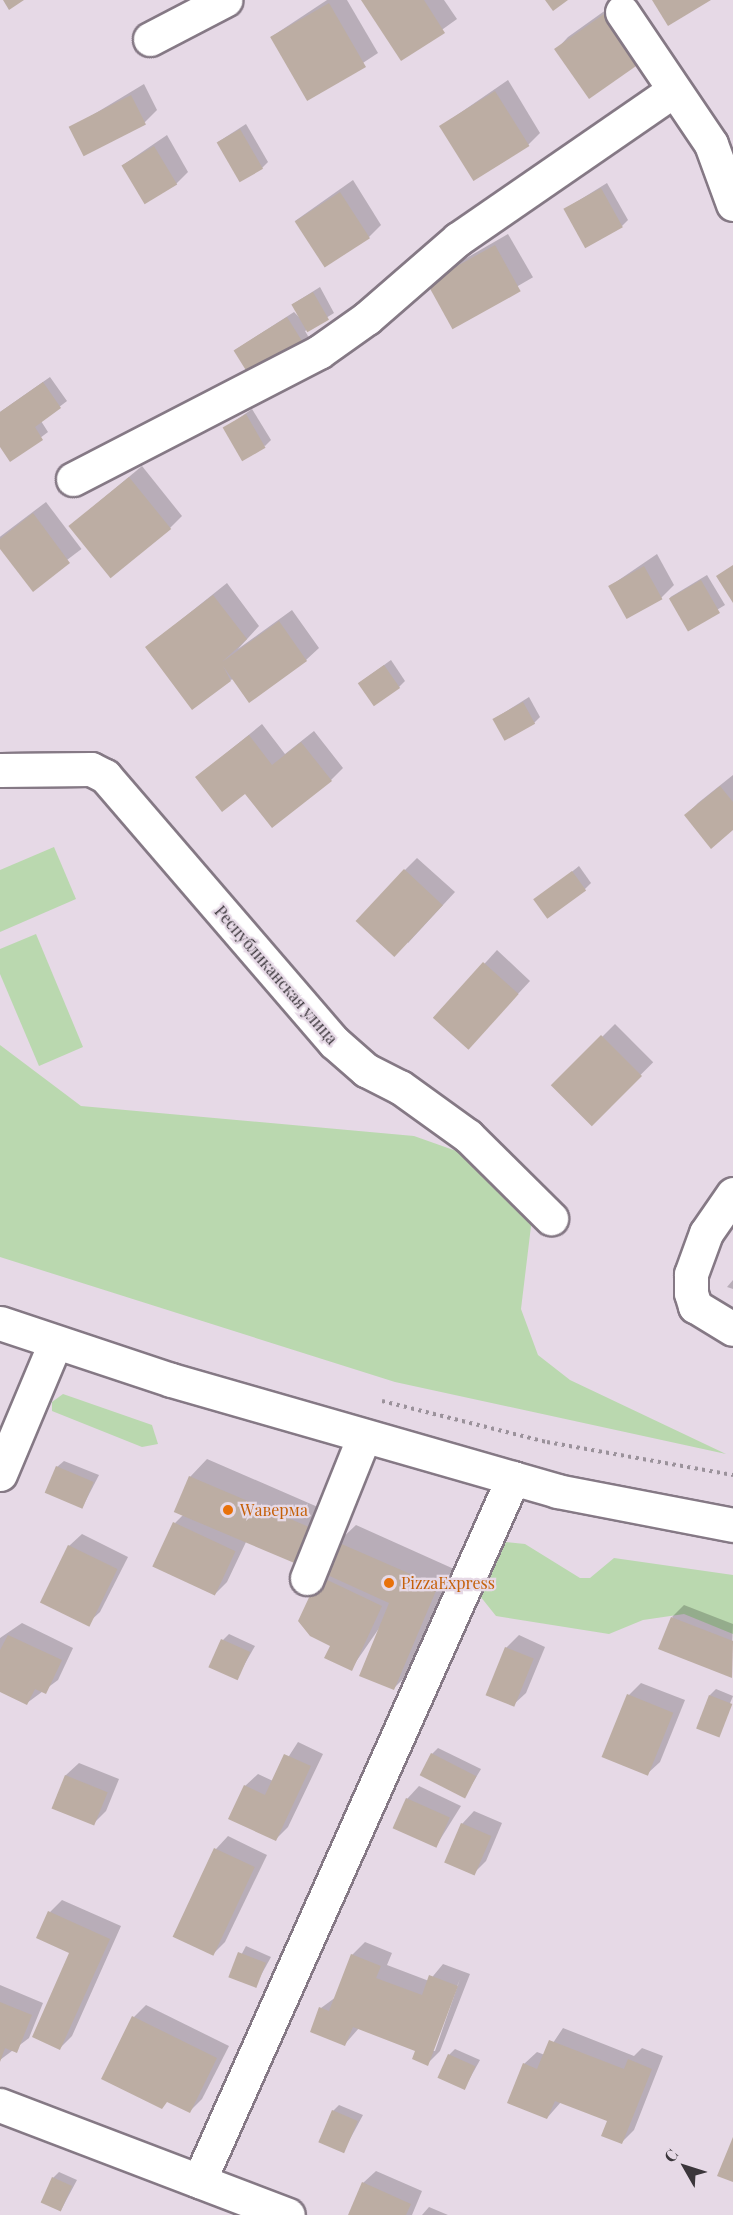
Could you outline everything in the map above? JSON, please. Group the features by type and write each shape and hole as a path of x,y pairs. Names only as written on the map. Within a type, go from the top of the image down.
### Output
{"main road":[{"path":"150,39 225,0"},
{"path":"622,12 671,92 711,144 733,204"},
{"path":"73,479 319,352 367,318 458,239 671,92"},
{"name":"Республиканская улица","path":"0,770 91,769 105,776 334,1042 366,1070 400,1087 468,1136 551,1218"},
{"path":"733,1194 706,1233 691,1274 691,1293 695,1306 733,1329"},
{"path":"0,1323 55,1343 364,1437 516,1478 733,1525"},
{"path":"0,1474 55,1343"},
{"path":"307,1578 364,1437"},
{"path":"516,1478 733,1504"},
{"path":"199,2181 516,1478"},
{"path":"0,2104 288,2215"}],"path":[{"path":"374,1399 547,1442 733,1475"}],"green space":[{"path":"54,847 76,899 0,932 0,870"},
{"path":"36,934 83,1047 39,1066 0,974 0,949"},
{"path":"0,1045 81,1106 414,1136 462,1153 532,1218 521,1309 538,1355 570,1380 726,1454 395,1382 0,1257"},
{"path":"63,1394 152,1425 158,1444 142,1447 52,1411 52,1402"},
{"path":"506,1542 525,1544 580,1578 590,1578 614,1558 733,1575 733,1634 684,1614 643,1620 609,1634 496,1616 476,1591"}],"building":[{"path":"3,0 24,0 9,10"},
{"path":"361,0 424,0 445,33 401,61"},
{"path":"545,0 568,0 553,11"},
{"path":"652,0 711,0 668,26"},
{"path":"329,3 366,67 307,101 270,37"},
{"path":"604,14 639,64 589,99 554,49"},
{"path":"495,91 529,146 473,181 439,126"},
{"path":"131,95 146,124 84,156 69,127"},
{"path":"240,129 263,169 240,182 217,142"},
{"path":"154,146 177,185 145,204 121,166"},
{"path":"601,188 623,227 585,248 563,209"},
{"path":"340,192 370,238 325,268 295,221"},
{"path":"495,245 521,291 452,329 427,283"},
{"path":"313,292 329,320 307,332 291,304"},
{"path":"287,317 306,348 253,381 234,350"},
{"path":"43,382 61,408 35,427 43,440 10,462 0,447 0,412"},
{"path":"246,414 266,448 242,461 223,428"},
{"path":"129,477 171,529 111,578 68,526"},
{"path":"33,513 70,563 33,592 0,549 0,539"},
{"path":"733,565 733,603 716,576"},
{"path":"644,566 662,599 627,619 608,586"},
{"path":"701,580 720,613 688,631 669,598"},
{"path":"213,595 247,639 222,662 279,621 307,661 249,703 223,666 231,681 192,710 145,647"},
{"path":"384,665 400,688 374,706 358,683"},
{"path":"523,702 535,724 505,741 492,719"},
{"path":"249,735 272,765 301,742 332,781 272,828 245,794 222,812 195,777"},
{"path":"720,786 733,802 733,830 711,849 684,815"},
{"path":"404,869 443,905 394,957 356,921"},
{"path":"572,871 586,890 547,919 533,899"},
{"path":"483,962 519,994 468,1050 433,1018"},
{"path":"601,1035 642,1076 592,1126 551,1085"},
{"path":"56,1466 94,1482 82,1509 45,1493"},
{"path":"189,1476 311,1528 296,1564 174,1512"},
{"path":"173,1522 236,1551 215,1596 152,1566"},
{"path":"337,1542 438,1586 394,1690 359,1676 389,1603 323,1573"},
{"path":"68,1545 117,1569 89,1627 40,1603"},
{"path":"319,1576 382,1606 352,1671 324,1658 330,1646 310,1636 298,1621"},
{"path":"671,1617 733,1641 732,1678 658,1649"},
{"path":"8,1635 62,1660 46,1694 35,1689 27,1705 0,1692 0,1650"},
{"path":"221,1639 250,1652 238,1680 208,1667"},
{"path":"505,1647 534,1659 514,1707 486,1695"},
{"path":"627,1694 673,1713 648,1776 602,1757"},
{"path":"709,1695 732,1704 719,1738 696,1729"},
{"path":"431,1753 476,1776 465,1798 420,1775"},
{"path":"284,1754 311,1766 276,1841 228,1819 244,1785 265,1795"},
{"path":"65,1775 108,1792 94,1826 52,1808"},
{"path":"406,1798 450,1818 436,1848 393,1828"},
{"path":"461,1823 491,1836 475,1875 444,1863"},
{"path":"214,1848 255,1867 213,1956 173,1937"},
{"path":"48,1911 110,1939 60,2050 32,2037 69,1953 36,1938"},
{"path":"238,1952 266,1963 256,1988 228,1977"},
{"path":"351,1954 381,1966 376,1978 422,1995 429,1975 458,1986 428,2066 412,2059 415,2051 353,2027 345,2046 310,2032 319,2007 329,2011"},
{"path":"0,2002 32,2015 17,2053 5,2048 0,2062"},
{"path":"132,2016 217,2058 190,2113 167,2102 162,2109 101,2079"},
{"path":"549,2040 624,2069 628,2059 652,2069 622,2144 601,2136 607,2121 555,2101 547,2119 507,2103 523,2063 537,2069"},
{"path":"448,2054 475,2066 465,2090 437,2078"},
{"path":"332,2110 358,2121 344,2153 318,2142"},
{"path":"733,2137 733,2182 717,2176"},
{"path":"52,2177 72,2186 61,2212 41,2203"},
{"path":"362,2182 411,2204 406,2215 348,2215"}],"place":[{"name":"Wаверма","path":"228,1510"},
{"name":"PizzaExpress","path":"389,1583"}]}
